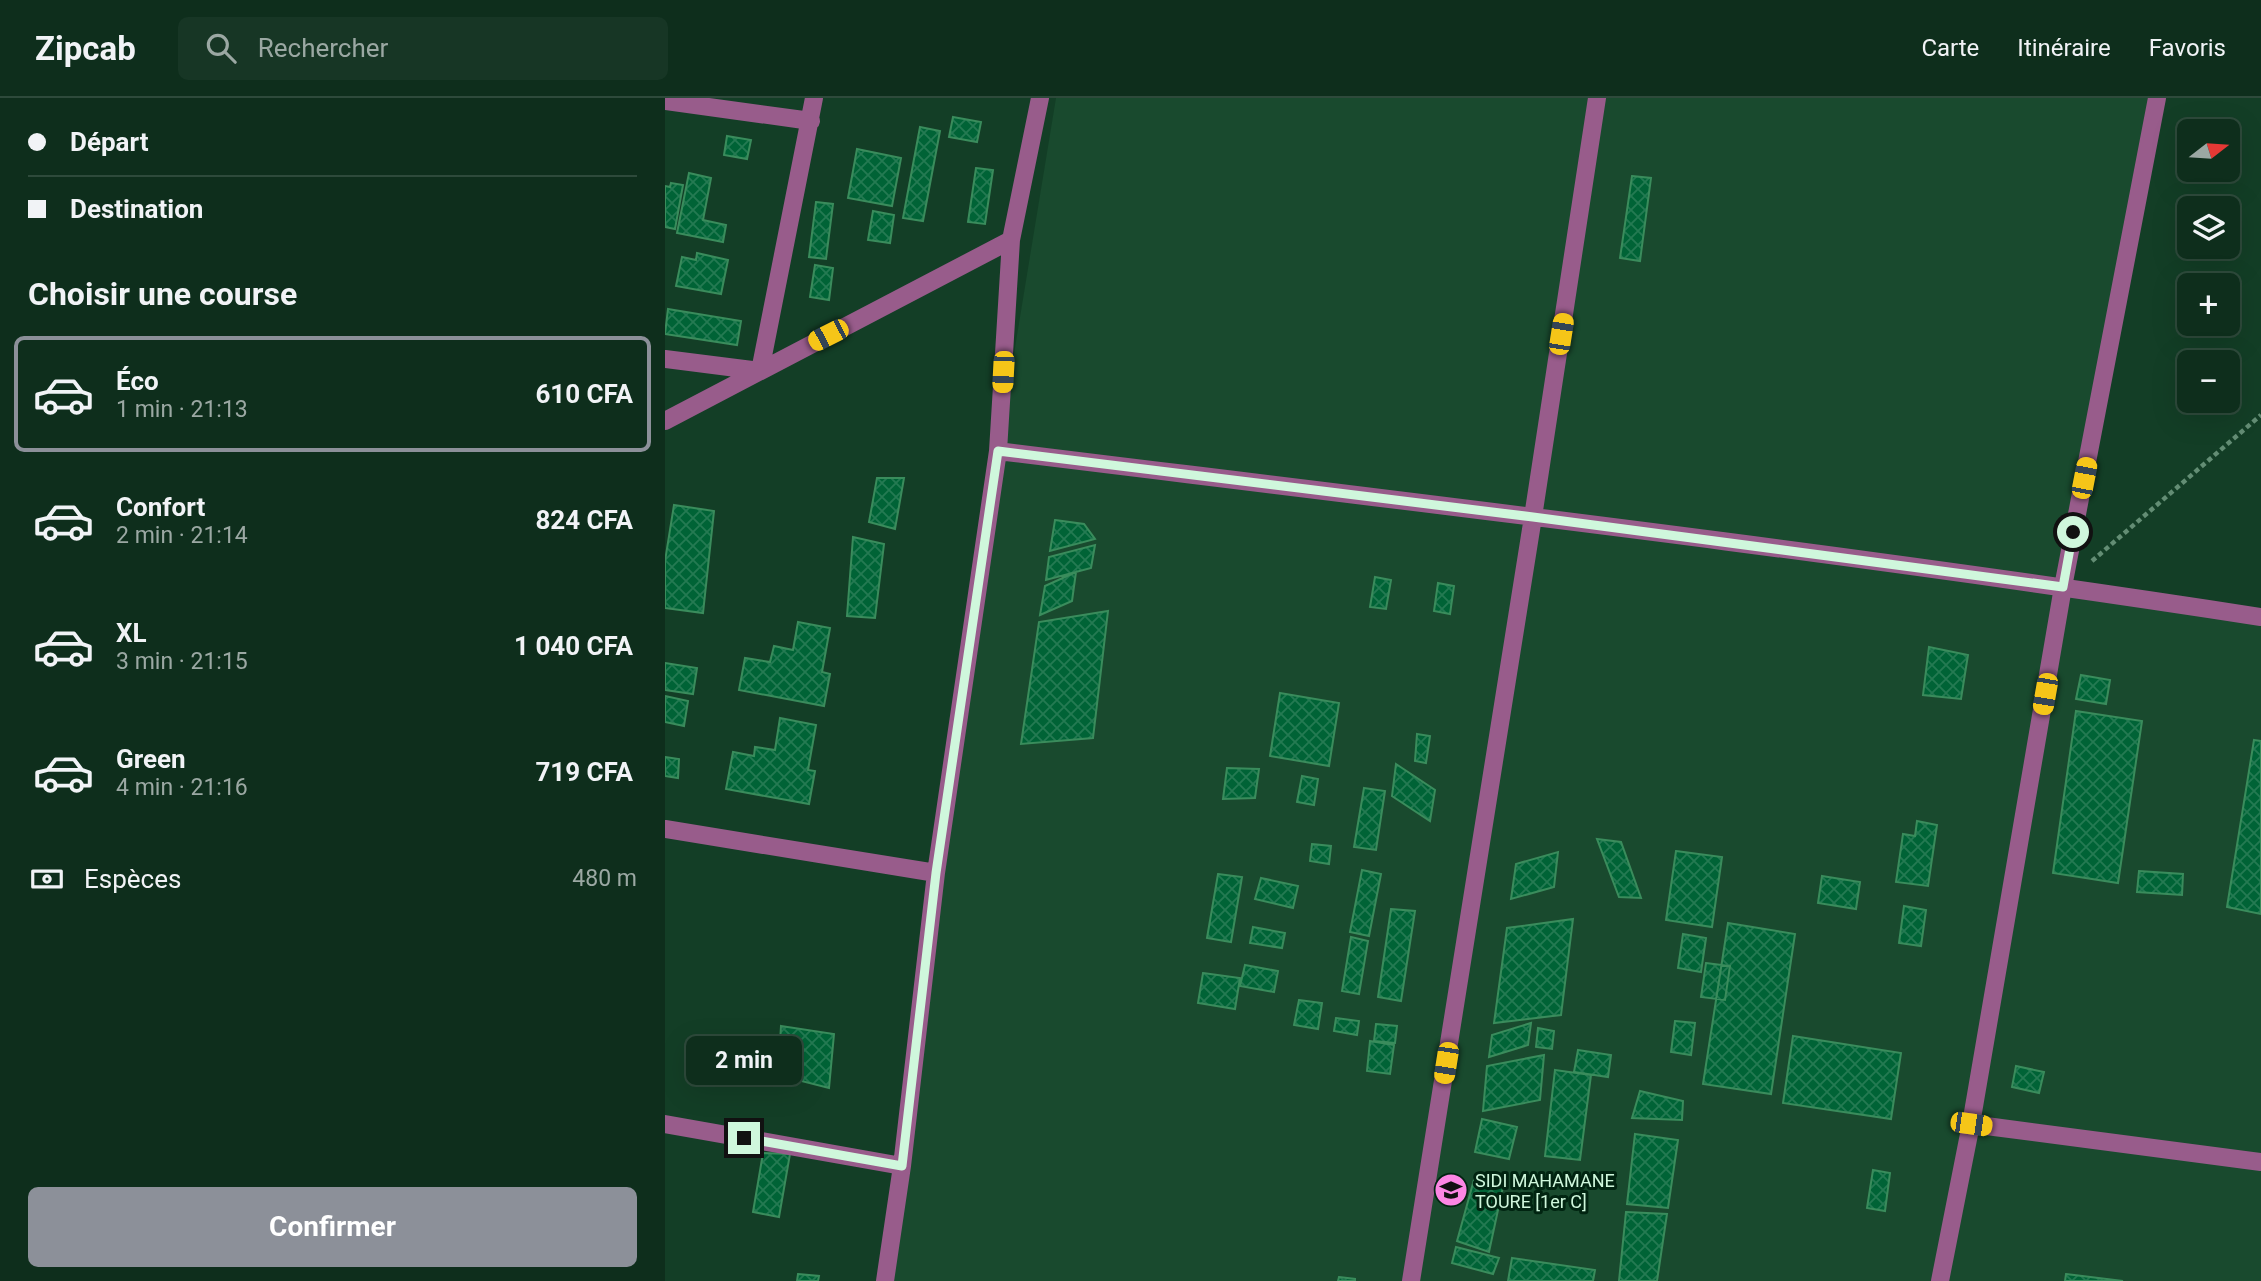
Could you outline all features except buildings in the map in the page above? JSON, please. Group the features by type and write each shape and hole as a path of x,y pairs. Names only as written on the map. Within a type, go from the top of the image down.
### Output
{"street":[{"path":"760,371 814,98"},
{"path":"885,1281 902,1166 936,873 998,451 1011,240 1040,98"},
{"path":"1411,1281 1597,98"},
{"path":"1940,1281 1971,1124 2063,587 2157,98"},
{"path":"665,102 811,121"},
{"path":"665,421 1011,240"},
{"path":"665,359 760,371"},
{"path":"998,451 1533,517 2063,587 2261,617"},
{"path":"665,829 936,873"},
{"path":"665,1124 902,1166"},
{"path":"1971,1124 2261,1162"}],"path":[{"path":"2063,587 2261,415"}],"shaded area":[{"path":"1056,98 2157,98 2063,586 2261,617 2261,1281 885,1281 998,451"}],"place":[{"name":"SIDI MAHAMANE TOURE [1er C]","path":"1451,1190"}],"route":[{"path":"744,1138 902,1166 936,873 998,451 1533,517 2063,587 2073,532"}]}
